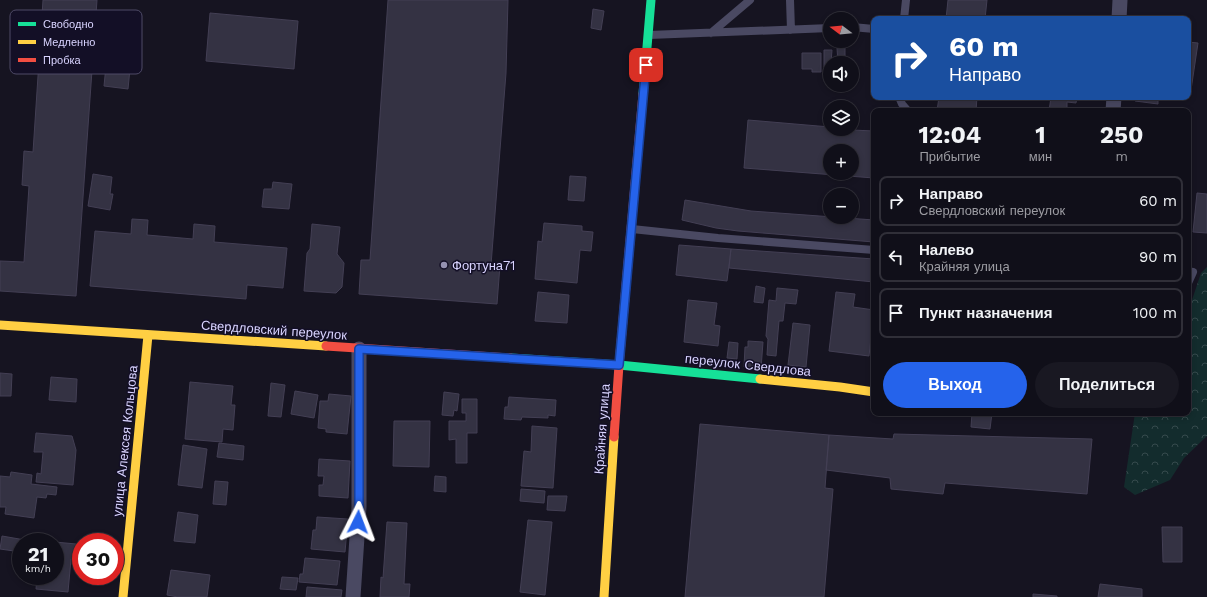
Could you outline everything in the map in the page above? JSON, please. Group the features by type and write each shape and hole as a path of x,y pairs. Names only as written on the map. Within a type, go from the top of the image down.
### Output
{"street":[{"name":"Крайняя улица","path":"604,597 619,365 651,0"},
{"path":"1119,16 1120,0"},
{"name":"Свердловский переулок","path":"0,325 619,365"},
{"name":"улица Алексея Кольцова","path":"123,597 148,335"},
{"path":"353,597 359,507 359,349"},
{"name":"переулок Свердлова","path":"619,365 840,387 871,392"}],"lane":[{"path":"711,33 750,0"},
{"path":"790,0 791,30"},
{"path":"904,16 906,0"},
{"path":"648,35 823,28"},
{"path":"859,28 871,29"},
{"path":"631,229 718,238 871,250"},
{"path":"1191,276 1193,272"}],"green space":[{"path":"1207,267 1207,436 1184,458 1170,480 1135,495 1124,487 1135,416 1191,416 1191,303 1201,273"}],"building":[{"path":"43,0 97,0 96,10 42,10"},
{"path":"388,0 508,0 506,73 491,265 500,265 497,304 359,294 361,260 370,260"},
{"path":"948,0 987,0 985,16 946,16"},
{"path":"593,9 604,11 601,30 591,28"},
{"path":"210,13 298,21 294,69 206,61"},
{"path":"1191,42 1198,43 1191,90"},
{"path":"837,48 845,48 845,56 838,56"},
{"path":"824,50 832,50 832,56 824,56"},
{"path":"802,53 821,53 821,72 812,72 812,69 802,69"},
{"path":"38,74 92,74 76,296 0,291 0,261 24,262 29,186 22,185 24,151 33,152"},
{"path":"105,74 129,74 128,89 104,86"},
{"path":"939,100 977,100 976,108 937,108"},
{"path":"1051,100 1076,100 1076,103 1067,102 1067,108 1049,108"},
{"path":"1158,100 1158,104 1135,101"},
{"path":"748,120 823,126 823,136 859,136 859,130 871,131 871,178 859,177 859,144 823,144 823,174 744,168"},
{"path":"93,174 112,177 110,194 113,194 110,210 88,206"},
{"path":"570,176 586,177 584,201 568,200"},
{"path":"273,182 292,184 289,209 262,207 264,189 272,189"},
{"path":"1197,193 1207,194 1207,233 1193,232"},
{"path":"685,200 751,211 823,216 823,224 859,224 859,219 871,220 871,242 738,231 716,228 682,220"},
{"path":"132,219 148,220 147,235 193,239 194,224 215,226 214,242 287,248 283,288 247,285 246,299 90,286 95,231 131,234"},
{"path":"544,223 582,226 582,231 593,232 591,251 580,250 577,283 535,279 538,241 542,242"},
{"path":"312,224 340,227 337,254 344,263 342,287 336,293 304,291 307,253 310,249"},
{"path":"679,245 731,249 727,281 676,275"},
{"path":"731,249 871,259 871,282 729,268"},
{"path":"756,286 765,288 763,303 754,302"},
{"path":"777,288 798,290 796,304 785,303 783,321 779,321 776,356 767,355 768,339 766,336 769,300 776,301"},
{"path":"538,292 569,295 567,323 535,321"},
{"path":"836,292 855,294 853,307 871,310 871,338 869,356 829,351"},
{"path":"688,300 717,303 714,325 720,326 718,346 684,342"},
{"path":"793,323 810,325 806,367 788,365"},
{"path":"748,341 763,342 761,369 744,367 745,347 748,347"},
{"path":"729,342 738,343 737,359 727,358"},
{"path":"0,373 12,374 11,396 0,396"},
{"path":"51,377 77,379 76,402 49,400"},
{"path":"190,382 233,386 231,405 235,405 233,430 223,429 222,442 185,439"},
{"path":"271,383 285,385 281,417 268,416"},
{"path":"295,391 318,395 314,418 291,414"},
{"path":"444,392 459,394 457,411 454,410 453,416 442,415"},
{"path":"329,394 351,396 347,434 326,432 326,429 318,428 320,401 328,401"},
{"path":"509,397 556,400 555,416 548,415 548,418 522,417 521,420 504,419 505,407 508,407"},
{"path":"462,399 477,399 477,433 467,433 467,463 456,463 456,439 449,440 449,421 466,421 466,413 462,413"},
{"path":"972,416 992,416 990,429 971,427"},
{"path":"394,421 430,421 429,467 393,466"},
{"path":"700,424 829,435 825,488 833,489 824,597 685,597"},
{"path":"532,426 557,428 553,488 521,486 524,451 531,452"},
{"path":"36,433 72,436 76,450 73,485 36,482 37,473 41,474 43,452 34,452"},
{"path":"894,434 1092,439 1087,494 945,483 943,494 891,489 890,478 826,470 829,435 893,439"},
{"path":"219,443 244,446 243,460 217,457"},
{"path":"183,445 207,449 202,488 178,485"},
{"path":"319,459 350,461 348,498 319,496 319,485 323,485 324,476 318,476"},
{"path":"11,472 32,475 31,484 57,487 56,495 47,494 46,498 37,497 34,518 5,514 6,507 0,507 0,476 10,477"},
{"path":"435,476 446,477 446,492 434,491"},
{"path":"215,481 228,482 226,505 213,504"},
{"path":"521,489 545,491 544,503 520,501"},
{"path":"548,496 567,496 565,511 547,510"},
{"path":"178,512 198,515 195,543 174,541"},
{"path":"317,517 348,519 345,552 311,549 313,530 316,530"},
{"path":"528,520 552,522 545,595 520,592"},
{"path":"387,522 407,523 404,584 410,584 409,597 380,597 381,577 383,578"},
{"path":"1162,527 1182,527 1182,562 1163,562"},
{"path":"2,536 12,538 12,551 0,549"},
{"path":"64,543 72,544 72,559 68,592 36,589 36,585 64,585"},
{"path":"305,558 340,561 337,585 299,582 300,574 303,574"},
{"path":"171,570 210,575 207,597 178,597 167,595"},
{"path":"282,577 298,578 296,590 280,589"},
{"path":"1100,584 1142,589 1142,597 1098,597"},
{"path":"307,587 342,590 341,597 306,597"},
{"path":"1033,594 1057,596 1057,597 1033,597"}],"traffic: fast":[{"path":"643,94 651,0"},
{"path":"511,358 619,365 760,379"}],"traffic: slow":[{"path":"0,325 326,346"},
{"path":"123,597 148,335"},
{"path":"760,379 871,392"},
{"path":"604,597 614,437"}],"traffic: jam":[{"path":"614,437 643,94"},
{"path":"326,346 511,358"}],"place":[{"name":"Фортуна71","path":"444,265"}],"route":[{"path":"358,522 359,349 619,365 646,65"}]}
